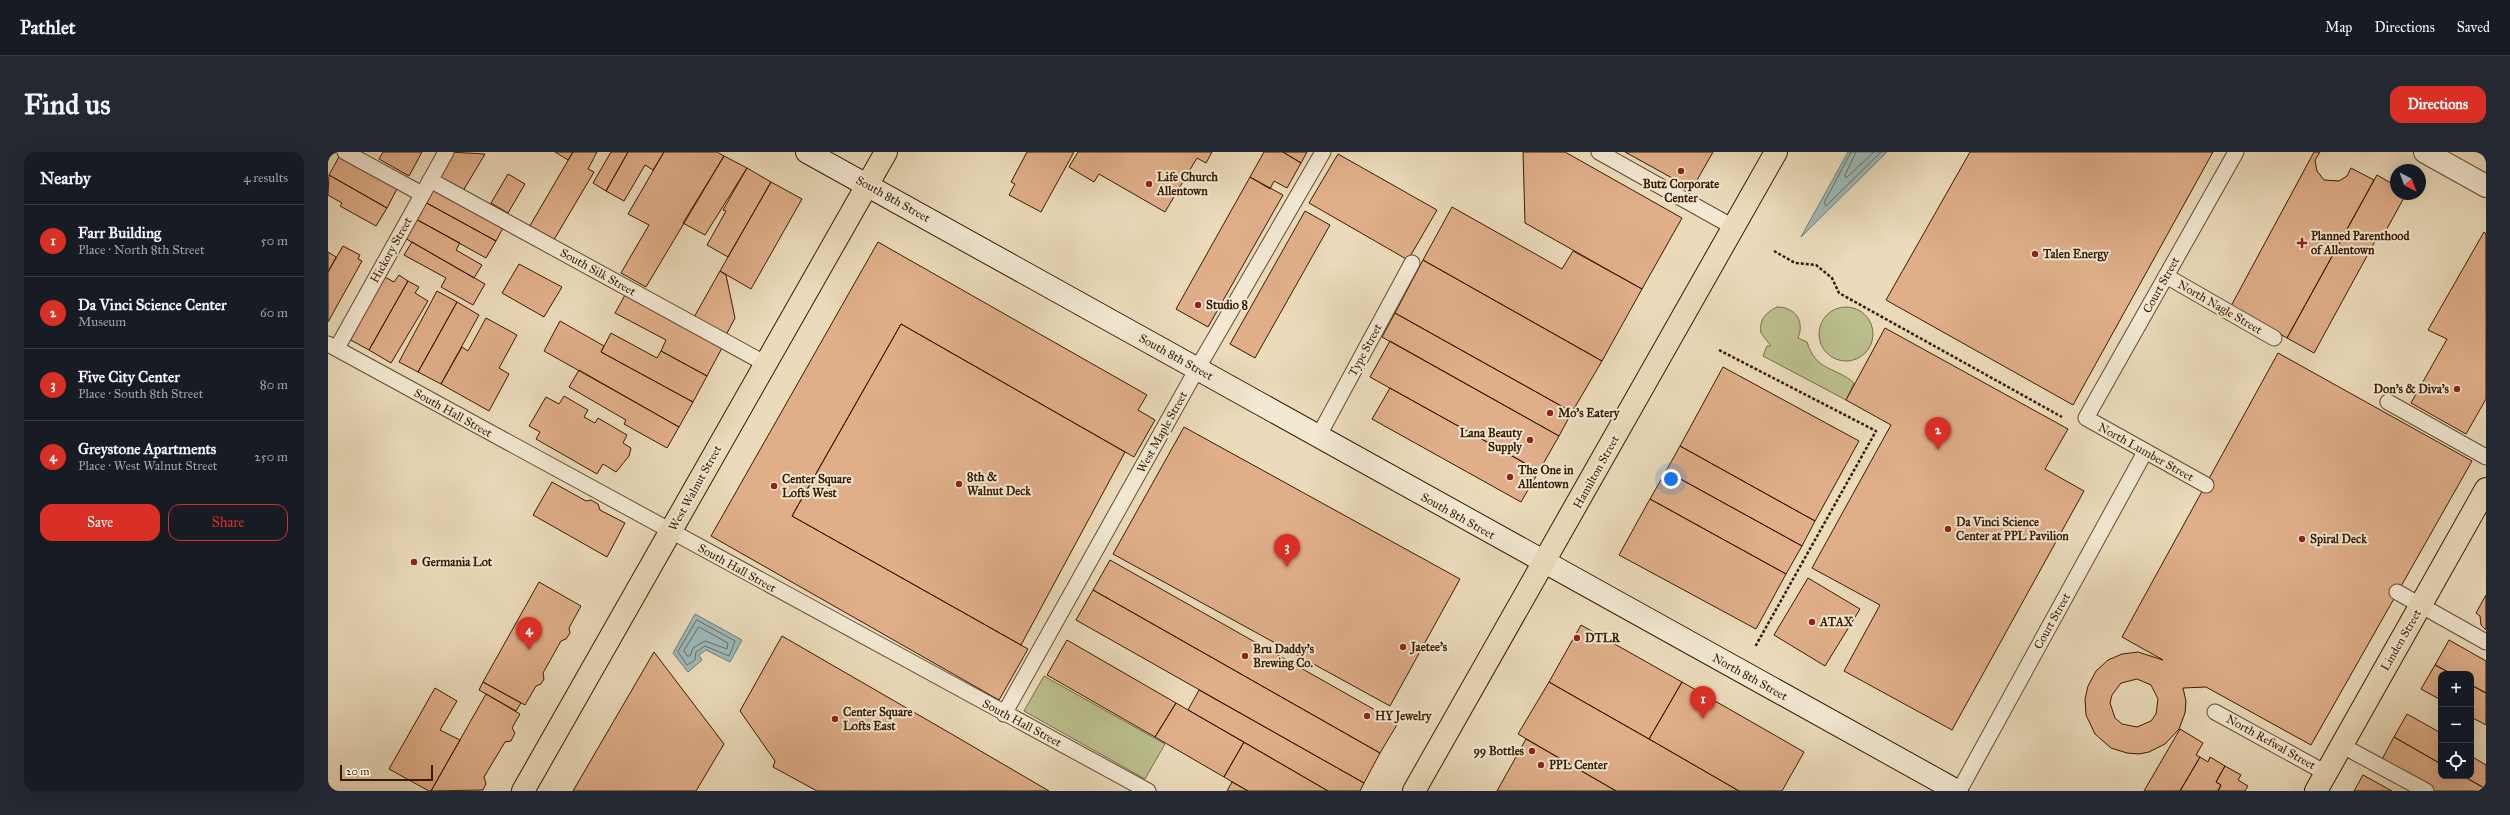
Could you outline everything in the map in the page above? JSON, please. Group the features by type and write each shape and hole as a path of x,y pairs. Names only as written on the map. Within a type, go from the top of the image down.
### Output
{"main road":[{"name":"South 8th Street","path":"807,152 1544,563"},
{"name":"West Walnut Street","path":"523,791 886,152"},
{"name":"Hamilton Street","path":"1414,791 1776,152"},
{"path":"2426,152 2486,186"},
{"name":"Linden Street","path":"2321,782 2486,489"},
{"name":"North 8th Street","path":"1544,563 1958,791"}],"lane":[{"path":"345,152 422,194"},
{"name":"Hickory Street","path":"332,346 446,152"},
{"name":"West Maple Street","path":"1004,714 1197,369 1323,152"},
{"path":"1598,152 1733,227"},
{"name":"Court Street","path":"2086,418 2236,152"},
{"name":"South Silk Street","path":"430,180 766,364"},
{"name":"Type Street","path":"1318,437 1412,263"},
{"name":"North Nagle Street","path":"2166,276 2274,338"},
{"name":"South Hall Street","path":"332,346 1004,714 1148,791"},
{"path":"2388,402 2486,458"},
{"name":"North Lumber Street","path":"2086,418 2206,485"},
{"name":"Court Street","path":"1958,791 2145,452"},
{"path":"2397,592 2486,642"},
{"name":"North Refwal Street","path":"2215,712 2321,782"},
{"path":"2341,745 2426,791"}],"path":[{"path":"1774,251 1795,263 1816,265 1832,278 1839,293 2066,419"},
{"path":"1719,350 1876,431 1741,672"}],"green space":[{"path":"1777,307 1789,309 1797,316 1800,326 1798,338 1807,342 1815,359 1854,383 1846,400 1763,356 1767,346 1771,346 1761,333 1761,324 1766,314"},
{"path":"1841,307 1851,307 1861,311 1869,319 1873,329 1873,339 1869,349 1861,357 1851,361 1841,361 1831,357 1823,349 1819,339 1819,329 1823,319 1831,311"},
{"path":"1044,676 1165,744 1145,779 1024,711"}],"water":[{"path":"1848,152 1887,152 1801,237"},
{"path":"695,614 742,640 730,662 706,650 699,655 702,660 688,672 673,653"}],"building":[{"path":"383,152 422,152 409,176 379,159"},
{"path":"450,152 485,154 463,191 437,176"},
{"path":"555,152 573,152 568,160"},
{"path":"573,152 597,152 588,169 594,172 552,243 528,229"},
{"path":"611,152 628,152 606,191 593,183"},
{"path":"628,152 664,152 653,170 645,165 624,201 606,191"},
{"path":"664,152 717,152 724,156 646,287 621,273 649,225 628,214"},
{"path":"1027,152 1074,152 1041,212 1009,195 1015,184 1011,182"},
{"name":"Life Church Allentown","path":"1078,152 1212,152 1206,163 1197,158 1165,212 1099,174 1094,182 1069,167"},
{"path":"1264,152 1283,152 1301,163 1287,188 1274,181 1270,189 1250,177"},
{"path":"1283,152 1307,152 1301,163"},
{"path":"1523,152 1565,152 1682,218 1642,289 1525,223"},
{"name":"Butz Corporate Center","path":"1625,152 1713,152 1692,189"},
{"name":"Talen Energy","path":"1970,152 2213,152 2073,405 1886,300"},
{"name":"Planned Parenthood of Allentown","path":"2314,152 2320,152 2315,160 2317,171 2324,180 2339,181 2347,176 2351,168 2374,180 2287,338 2231,306"},
{"path":"1338,154 1437,210 1408,260 1309,203"},
{"path":"340,155 398,187 387,208 329,175"},
{"path":"724,156 747,168 705,235 683,223"},
{"path":"747,168 771,182 728,257 707,245 726,211 723,210"},
{"path":"508,174 525,184 508,213 491,203"},
{"path":"329,175 387,208 376,226 340,206 342,203 328,195"},
{"path":"2377,175 2390,183 2390,200 2403,200 2383,236 2379,234 2314,353 2287,338"},
{"path":"1250,177 1283,195 1208,327 1176,309"},
{"path":"771,182 802,199 751,289 720,271"},
{"path":"431,189 503,228 496,241 423,201"},
{"path":"423,201 496,241 486,258 414,218"},
{"path":"1452,207 1562,269 1573,251 1642,289 1602,361 1423,260"},
{"path":"1305,211 1330,225 1255,358 1230,344"},
{"path":"414,218 460,243 456,250 482,265 474,278 403,237"},
{"path":"2484,232 2486,234 2486,399 2466,434 2411,403 2447,339 2428,330"},
{"path":"412,242 485,284 473,305 441,287 446,278 404,255"},
{"name":"Center Square Lofts West","path":"878,242 1147,395 1138,410 1155,420 1134,457 901,324 792,516 1028,649 999,700 711,536"},
{"path":"343,246 360,255 358,259 362,261 328,322 328,272"},
{"path":"328,252 336,257 328,272"},
{"path":"1423,260 1602,361 1572,412 1395,313"},
{"path":"519,264 562,287 544,317 502,293"},
{"path":"720,271 726,275 735,318 725,337 693,319"},
{"path":"399,275 408,281 369,350 347,338 383,276 394,282"},
{"path":"408,281 419,287 415,293 428,301 391,363 369,350"},
{"path":"437,291 457,302 418,372 399,362"},
{"path":"625,295 722,348 707,376 661,351 666,340 615,313"},
{"path":"457,302 479,315 441,384 418,372"},
{"path":"1395,313 1572,412 1559,436 1382,337"},
{"path":"486,318 517,335 499,368 509,374 489,411 441,384 462,347 468,351"},
{"path":"560,321 604,346 601,352 693,402 679,427 544,351"},
{"name":"8th & Walnut Deck","path":"901,324 1125,452 1021,645 792,516"},
{"name":"Da Vinci Science Center at PPL Pavilion","path":"1885,328 2068,429 2045,469 2084,491 1952,730 1844,671 1880,605 1812,568 1891,425 1846,400"},
{"path":"611,333 657,358 661,351 707,376 693,402 601,352"},
{"path":"1390,341 1559,436 1539,471 1370,377"},
{"name":"Spiral Deck","path":"2278,353 2472,461 2311,745 2206,687 2183,688 2186,701 2185,713 2179,729 2165,744 2149,752 2139,754 2127,753 2111,748 2095,734 2086,715 2085,699 2088,686 2096,671 2108,660 2122,654 2138,652 2163,660 2122,637","holes":["2137,679 2151,685 2158,699 2156,714 2151,721 2137,727 2122,724 2115,718 2110,703 2112,695 2121,683"]},
{"path":"1723,367 1859,441 1815,521 1680,446"},
{"path":"579,370 679,427 667,448 624,424 626,420 569,387"},
{"path":"1390,388 1539,471 1521,502 1372,419"},
{"path":"564,396 588,410 584,417 595,423 598,418 627,435 623,443 631,448 629,456 616,472 603,464 597,474 536,439 540,432 529,426 546,397 559,404"},
{"path":"1184,427 1460,579 1390,706 1113,554"},
{"path":"1680,446 1815,521 1802,546 1666,471"},
{"path":"1666,471 1802,546 1786,574 1650,499"},
{"path":"552,482 586,501 591,500 598,504 600,510 625,523 607,557 533,515"},
{"path":"1650,499 1786,574 1756,629 1619,555"},
{"name":"Bru Daddy's Brewing Co.","path":"1110,560 1398,723 1380,753 1093,590"},
{"path":"1808,578 1860,609 1825,666 1774,635"},
{"path":"539,582 581,606 569,628 570,633 566,639 561,641 543,673 544,679 541,684 536,686 525,705 483,682"},
{"path":"1093,590 1380,753 1364,783 1076,620"},
{"path":"2486,595 2486,630 2481,625 2480,616 2476,613"},
{"path":"1581,625 1682,682 1649,739 1549,682"},
{"name":"Center Square Lofts East","path":"782,636 1049,791 817,791 773,767 775,761 740,711"},
{"path":"1067,640 1176,703 1155,737 1047,675"},
{"path":"2449,640 2486,661 2486,693 2474,687 2474,671 2446,671 2435,665"},
{"path":"654,652 724,744 696,791 573,791"},
{"path":"2435,665 2446,671 2438,671 2438,698 2421,689"},
{"path":"483,682 521,703 516,711 479,690"},
{"path":"1549,682 1739,791 1616,791 1518,734"},
{"path":"1682,682 1804,752 1782,791 1739,791 1649,739"},
{"path":"2474,687 2486,693 2486,725 2474,719"},
{"path":"435,688 457,701 440,730 460,740 431,791 429,791 389,769"},
{"path":"1199,690 1364,783 1360,791 1328,791 1188,710"},
{"path":"486,694 520,714 512,728 515,733 511,741 505,742 484,777 486,784 483,790 431,791"},
{"path":"1176,703 1244,742 1224,777 1155,737"},
{"path":"2407,714 2438,731 2438,762 2394,737"},
{"path":"2180,729 2203,743 2196,755 2200,757 2180,791 2144,791"},
{"path":"2394,737 2438,762 2438,779 2468,779 2486,789 2485,791 2431,791 2380,763"},
{"name":"PPL Center","path":"1526,739 1616,791 1497,791"},
{"path":"1244,742 1328,791 1248,791 1224,777"},
{"path":"2200,757 2208,762 2210,757 2225,766 2216,782 2221,785 2218,791 2180,791"},
{"path":"2474,758 2486,765 2486,789 2468,779 2474,779"},
{"path":"2225,766 2241,775 2238,780 2248,786 2245,791 2218,791 2221,785 2216,782"},
{"path":"2363,775 2392,791 2354,791"},
{"path":"1232,782 1248,791 1227,791"}],"place":[{"name":"Butz Corporate Center","path":"1681,171"},
{"name":"Life Church Allentown","path":"1149,184"},
{"name":"Planned Parenthood of Allentown","path":"2302,243"},
{"name":"Talen Energy","path":"2035,254"},
{"name":"Studio 8","path":"1198,305"},
{"name":"Don's & Diva's","path":"2457,389"},
{"name":"Mo's Eatery","path":"1550,413"},
{"name":"Lana Beauty Supply","path":"1530,440"},
{"name":"Da Vinci Science Center","path":"1938,450"},
{"name":"The One in Allentown","path":"1510,477"},
{"name":"8th & Walnut Deck","path":"959,484"},
{"name":"Center Square Lofts West","path":"774,486"},
{"name":"Da Vinci Science Center at PPL Pavilion","path":"1948,529"},
{"name":"Spiral Deck","path":"2302,539"},
{"name":"Germania Lot","path":"414,562"},
{"name":"Five City Center","path":"1287,567"},
{"name":"ATAX","path":"1812,622"},
{"name":"DTLR","path":"1577,638"},
{"name":"Jaetee's","path":"1403,647"},
{"name":"Greystone Apartments","path":"529,650"},
{"name":"Bru Daddy's Brewing Co.","path":"1245,656"},
{"name":"HY Jewelry","path":"1367,716"},
{"name":"Center Square Lofts East","path":"835,719"},
{"name":"Farr Building","path":"1703,719"},
{"name":"99 Bottles","path":"1532,751"},
{"name":"PPL Center","path":"1541,765"}]}
